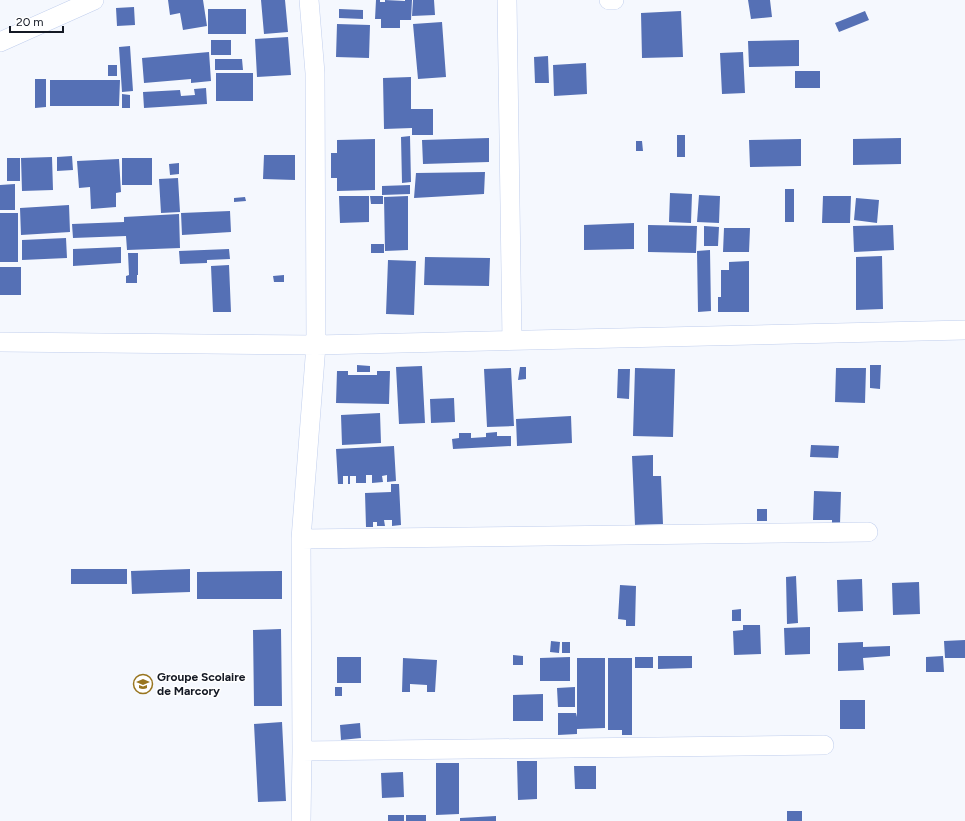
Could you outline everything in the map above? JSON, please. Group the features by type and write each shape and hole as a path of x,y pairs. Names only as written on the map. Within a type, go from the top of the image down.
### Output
{"street":[{"path":"301,821 301,539 316,345 315,73 310,0"},
{"path":"507,0 512,340"},
{"path":"609,0 614,0"},
{"path":"0,42 84,2"},
{"path":"0,342 316,345 965,330"},
{"path":"301,539 868,532"},
{"path":"302,751 824,745"}],"building":[{"path":"168,0 203,0 207,26 183,30 180,13 170,15"},
{"path":"261,0 285,0 288,32 264,34"},
{"path":"376,0 385,2 385,0 412,0 411,20 400,20 400,28 381,28 381,19 375,19"},
{"path":"413,0 434,0 435,15 412,16"},
{"path":"748,0 770,0 772,17 751,19"},
{"path":"134,7 135,25 117,26 116,8"},
{"path":"208,9 246,9 246,34 208,34"},
{"path":"339,9 363,10 363,19 339,18"},
{"path":"681,11 683,57 642,58 641,13"},
{"path":"865,11 869,20 839,32 835,23"},
{"path":"442,22 446,77 418,79 413,24"},
{"path":"337,24 370,25 369,58 336,57"},
{"path":"288,37 291,75 257,77 255,39"},
{"path":"211,40 231,40 231,55 211,55"},
{"path":"799,40 799,66 749,67 748,41"},
{"path":"130,46 133,91 122,92 119,47"},
{"path":"209,52 211,81 191,83 191,79 144,83 142,58"},
{"path":"743,52 745,93 722,94 720,53"},
{"path":"548,56 549,83 535,83 534,57"},
{"path":"215,59 242,59 243,70 215,70"},
{"path":"586,63 587,94 554,96 553,65"},
{"path":"108,65 117,65 117,76 108,76"},
{"path":"795,71 820,71 820,88 795,88"},
{"path":"216,73 253,73 253,101 216,101"},
{"path":"411,77 411,109 433,109 433,135 412,135 412,128 384,129 383,78"},
{"path":"35,79 46,79 46,107 35,108"},
{"path":"50,80 120,80 119,106 50,106"},
{"path":"206,88 207,104 144,108 143,92 180,90 181,96 195,95 194,89"},
{"path":"122,94 130,95 130,108 122,108"},
{"path":"677,135 685,135 685,157 677,157"},
{"path":"410,136 411,182 402,183 401,137"},
{"path":"489,138 489,162 423,164 422,140"},
{"path":"901,138 901,164 853,165 853,139"},
{"path":"375,139 375,190 337,191 337,178 331,178 331,153 337,153 337,140"},
{"path":"801,139 801,166 750,167 749,140"},
{"path":"636,141 642,141 643,151 636,151"},
{"path":"264,155 295,155 295,180 263,179"},
{"path":"72,156 73,170 57,171 57,157"},
{"path":"52,157 53,190 22,191 21,158"},
{"path":"7,158 20,158 20,181 7,181"},
{"path":"122,158 152,158 152,185 122,185"},
{"path":"119,159 121,192 116,193 116,207 91,209 90,187 79,188 77,161"},
{"path":"179,163 179,174 170,175 169,164"},
{"path":"485,172 484,194 414,198 416,173"},
{"path":"178,178 180,212 161,213 159,179"},
{"path":"15,184 15,210 0,210 0,185"},
{"path":"410,185 410,194 382,195 382,186"},
{"path":"785,189 794,189 794,222 785,222"},
{"path":"670,193 692,194 691,223 669,222"},
{"path":"699,195 720,196 719,223 697,222"},
{"path":"339,196 369,196 369,222 340,223"},
{"path":"370,196 383,196 383,204 371,204"},
{"path":"408,196 408,250 385,251 384,197"},
{"path":"823,196 851,196 850,223 822,223"},
{"path":"245,197 246,201 234,202 234,198"},
{"path":"856,198 879,200 877,223 854,220"},
{"path":"69,205 70,232 21,235 20,208"},
{"path":"230,211 231,232 182,235 181,213"},
{"path":"0,213 18,213 18,262 0,262"},
{"path":"179,214 180,248 127,250 126,236 73,238 72,224 124,222 124,217"},
{"path":"634,223 634,249 584,250 584,225"},
{"path":"648,225 697,226 696,253 648,252"},
{"path":"893,225 894,250 854,252 853,226"},
{"path":"704,226 719,227 718,246 704,246"},
{"path":"724,228 750,228 749,252 723,252"},
{"path":"66,238 67,258 22,260 22,240"},
{"path":"371,244 384,244 384,253 371,253"},
{"path":"121,247 121,263 73,266 73,249"},
{"path":"229,249 230,259 207,260 207,263 180,264 179,251"},
{"path":"710,250 711,311 698,312 697,251"},
{"path":"128,253 138,253 137,283 126,283 126,276 129,275"},
{"path":"882,256 883,309 856,310 856,257"},
{"path":"425,257 490,258 489,286 424,285"},
{"path":"388,260 416,261 414,315 386,314"},
{"path":"749,261 749,312 718,312 718,297 721,297 721,270 729,270 729,262"},
{"path":"229,265 231,312 213,312 211,266"},
{"path":"0,267 21,267 21,295 0,295"},
{"path":"284,275 284,282 274,282 273,276"},
{"path":"357,365 370,366 370,372 357,372"},
{"path":"870,365 881,365 880,389 870,388"},
{"path":"422,366 425,423 399,424 396,367"},
{"path":"520,367 526,367 526,379 518,380"},
{"path":"511,368 514,426 487,427 484,369"},
{"path":"635,368 675,369 673,437 633,436"},
{"path":"836,368 866,368 865,403 835,402"},
{"path":"618,369 630,369 629,399 617,398"},
{"path":"337,371 348,371 348,375 377,375 377,371 390,371 389,404 336,403"},
{"path":"454,398 455,422 431,423 430,399"},
{"path":"380,413 381,443 342,445 341,415"},
{"path":"571,416 572,443 517,446 516,419"},
{"path":"497,432 497,436 511,436 511,446 453,449 452,439 459,438 459,433 471,433 471,438 486,437 486,433"},
{"path":"811,445 839,446 838,458 810,457"},
{"path":"394,446 396,481 387,482 387,475 382,476 383,482 372,483 372,475 366,475 366,483 356,483 356,476 350,476 350,484 348,484 348,476 343,476 343,484 338,484 336,449"},
{"path":"653,455 653,476 661,476 663,524 635,525 632,456"},
{"path":"391,484 399,484 401,525 392,526 392,520 384,520 385,526 377,526 377,522 373,522 373,527 366,527 365,493 391,492"},
{"path":"814,491 841,492 840,524 832,524 832,520 813,520"},
{"path":"757,509 767,509 767,521 757,521"},
{"path":"71,569 127,569 127,584 71,584"},
{"path":"190,569 190,592 132,594 131,571"},
{"path":"282,571 282,599 197,599 197,572"},
{"path":"796,576 798,623 787,624 786,577"},
{"path":"862,579 863,611 838,612 837,580"},
{"path":"919,582 920,614 893,615 892,583"},
{"path":"620,585 636,586 635,626 626,626 626,620 618,619"},
{"path":"741,609 741,621 732,621 732,610"},
{"path":"743,625 760,625 761,654 734,655 733,631 743,630"},
{"path":"810,627 810,654 785,655 784,628"},
{"path":"281,629 282,706 254,706 253,630"},
{"path":"965,640 965,658 945,658 944,641"},
{"path":"551,641 560,642 559,653 550,652"},
{"path":"562,642 570,642 570,653 562,653"},
{"path":"863,642 863,647 890,646 890,656 863,658 864,670 838,671 838,643"},
{"path":"513,655 523,656 523,665 513,665"},
{"path":"658,656 692,656 692,668 658,669"},
{"path":"943,656 944,672 926,672 926,657"},
{"path":"337,657 361,657 361,683 337,683"},
{"path":"570,657 570,681 540,681 540,658"},
{"path":"635,657 653,657 653,668 635,668"},
{"path":"403,658 437,660 435,692 427,692 427,685 410,684 410,692 402,692"},
{"path":"577,658 605,658 605,728 577,729 577,734 558,735 558,713 576,713 577,717"},
{"path":"608,658 632,658 632,735 622,735 622,730 608,730"},
{"path":"335,687 342,687 342,696 335,696"},
{"path":"575,687 575,707 558,707 557,688"},
{"path":"543,694 543,721 513,721 513,695"},
{"path":"840,700 865,700 865,729 840,729"},
{"path":"282,722 286,801 258,802 254,724"},
{"path":"360,723 361,738 341,740 340,725"},
{"path":"517,761 537,761 537,799 518,800"},
{"path":"436,763 459,763 459,814 436,815"},
{"path":"574,766 596,766 596,789 575,789"},
{"path":"403,772 404,797 382,798 381,773"},
{"path":"787,811 802,811 802,821 787,821"},
{"path":"388,815 404,815 404,821 388,821"},
{"path":"406,815 426,815 426,821 406,821"},
{"path":"496,816 496,821 460,821 460,818"}],"place":[{"name":"Groupe Scolaire de Marcory","path":"143,684"}]}
